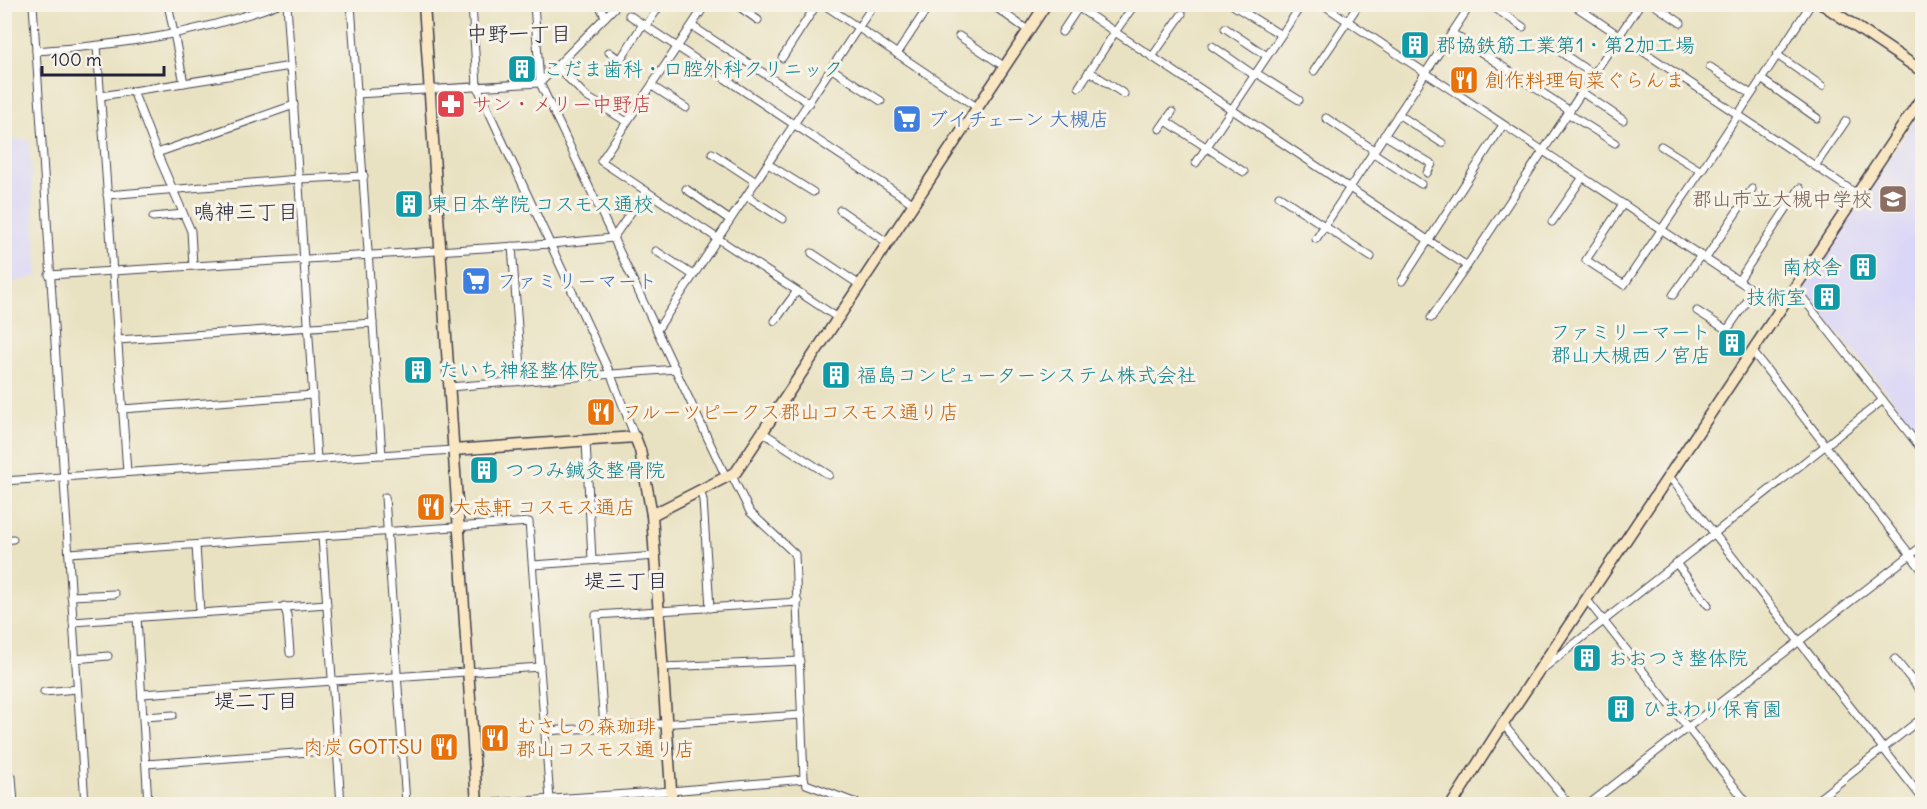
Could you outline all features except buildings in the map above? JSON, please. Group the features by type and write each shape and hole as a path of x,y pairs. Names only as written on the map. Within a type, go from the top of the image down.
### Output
{"street":[{"path":"33,4 85,804"},
{"path":"168,4 184,83"},
{"path":"36,51 97,46 175,35 244,17 278,4"},
{"path":"287,4 300,178 316,459"},
{"path":"351,4 382,455"},
{"path":"424,4 477,804 671,791 804,779"},
{"path":"472,4 477,86 611,375 640,450 652,514 656,556 672,804"},
{"path":"534,4 540,83 613,238 728,475 750,512 795,554 806,784 859,804"},
{"path":"599,4 605,17"},
{"path":"357,94 540,83 618,4"},
{"path":"609,52 620,60 661,4"},
{"path":"706,4 601,161 838,318"},
{"path":"735,4 758,20"},
{"path":"782,58 817,4"},
{"path":"823,4 978,108"},
{"path":"657,330 874,4"},
{"path":"991,4 1029,31"},
{"path":"652,514 736,472 1046,4"},
{"path":"1079,87 1135,4"},
{"path":"1196,163 1302,4"},
{"path":"1322,4 1781,309"},
{"path":"1314,72 1359,4"},
{"path":"1316,239 1471,4"},
{"path":"1489,4 1523,27"},
{"path":"1572,4 1857,194"},
{"path":"1431,318 1570,113 1640,4"},
{"path":"1653,4 1681,23"},
{"path":"1623,204 1586,260 1624,285 1811,4"},
{"path":"1822,4 1923,71"},
{"path":"1062,32 1076,6 1467,266"},
{"path":"1234,6 1281,35"},
{"path":"897,54 928,7"},
{"path":"1152,57 1182,14"},
{"path":"629,15 914,204"},
{"path":"692,26 809,103"},
{"path":"1225,28 1267,56"},
{"path":"1452,33 1615,143"},
{"path":"958,36 1005,67"},
{"path":"97,46 127,472"},
{"path":"1212,46 1299,100"},
{"path":"1552,46 1594,75"},
{"path":"1777,56 1822,86"},
{"path":"102,96 291,66"},
{"path":"556,66 587,98 627,122"},
{"path":"1710,67 1751,94"},
{"path":"832,69 881,101"},
{"path":"1089,71 1124,94"},
{"path":"1761,79 1816,117"},
{"path":"652,86 686,108"},
{"path":"133,91 191,231 193,266"},
{"path":"1582,93 1623,120"},
{"path":"1452,804 1503,724 1923,97"},
{"path":"157,153 294,105"},
{"path":"1160,129 1172,112"},
{"path":"1398,114 1442,143"},
{"path":"1326,118 1421,184"},
{"path":"1166,121 1244,172"},
{"path":"1815,166 1846,121"},
{"path":"1401,281 1503,125"},
{"path":"1384,135 1432,164 1427,172"},
{"path":"1661,146 1701,171"},
{"path":"712,153 756,182"},
{"path":"768,164 813,192"},
{"path":"107,195 300,178 364,177"},
{"path":"1552,222 1583,177"},
{"path":"1739,280 1800,188"},
{"path":"686,189 730,220"},
{"path":"1673,296 1752,189"},
{"path":"50,275 552,244 613,238 646,191"},
{"path":"747,196 783,219"},
{"path":"1279,196 1371,257"},
{"path":"840,210 888,243"},
{"path":"153,217 183,214"},
{"path":"512,246 522,382"},
{"path":"656,251 693,275"},
{"path":"812,253 860,285"},
{"path":"1795,288 1923,450"},
{"path":"775,321 797,291"},
{"path":"1697,311 1727,330 1754,291"},
{"path":"117,340 373,322"},
{"path":"1753,352 1923,570"},
{"path":"449,387 676,369"},
{"path":"122,409 313,395"},
{"path":"1540,671 1883,400"},
{"path":"762,432 829,475"},
{"path":"4,481 635,437"},
{"path":"586,441 592,560"},
{"path":"1669,476 1923,798"},
{"path":"700,490 703,500 710,608"},
{"path":"385,497 406,804"},
{"path":"69,553 529,522 550,800"},
{"path":"322,537 341,804"},
{"path":"196,545 200,612"},
{"path":"1589,804 1923,546"},
{"path":"533,565 656,556"},
{"path":"1676,563 1708,605"},
{"path":"71,596 115,594"},
{"path":"1587,600 1748,804"},
{"path":"604,727 596,615 798,602"},
{"path":"73,622 327,604"},
{"path":"284,606 287,615 290,653"},
{"path":"137,617 148,804"},
{"path":"75,658 108,656"},
{"path":"1895,659 1923,693"},
{"path":"664,667 800,661"},
{"path":"142,694 540,667"},
{"path":"44,692 77,689"},
{"path":"144,717 172,715"},
{"path":"545,732 802,715"},
{"path":"1812,804 1923,718"},
{"path":"1503,724 1569,804"},
{"path":"4,736 6,776 12,777 14,804"},
{"path":"146,764 337,750"}],"shaded area":[{"name":"郡山市立大槻中学校","path":"1922,109 1922,435 1803,289"},
{"path":"29,139 38,276 5,285 5,141"}],"place":[{"name":"郡協鉄筋工業第1・第2加工場","path":"1415,45"},
{"name":"こだま歯科・口腔外科クリニック","path":"522,69"},
{"name":"創作料理旬菜ぐらんま","path":"1464,80"},
{"name":"サン・メリー中野店","path":"451,104"},
{"name":"ブイチェーン 大槻店","path":"907,119"},
{"name":"郡山市立大槻中学校","path":"1893,199"},
{"name":"東日本学院 コスモス通校","path":"409,204"},
{"name":"南校舎","path":"1863,267"},
{"name":"ファミリーマート","path":"476,281"},
{"name":"技術室","path":"1827,297"},
{"name":"ファミリーマート 郡山大槻西ノ宮店","path":"1732,343"},
{"name":"たいち神経整体院","path":"418,370"},
{"name":"福島コンピューターシステム株式会社","path":"836,375"},
{"name":"フルーツピークス郡山コスモス通り店","path":"601,412"},
{"name":"つつみ鍼灸整骨院","path":"484,470"},
{"name":"大志軒 コスモス通店","path":"431,507"},
{"name":"おおつき整体院","path":"1587,658"},
{"name":"ひまわり保育園","path":"1621,709"},
{"name":"むさしの森珈琲 郡山コスモス通り店","path":"495,738"},
{"name":"肉炭 GOTTSU","path":"444,747"}],"district":[{"name":"中野一丁目","path":"519,34"},
{"name":"鳴神三丁目","path":"246,212"},
{"name":"堤三丁目","path":"626,581"},
{"name":"堤二丁目","path":"256,701"}]}
